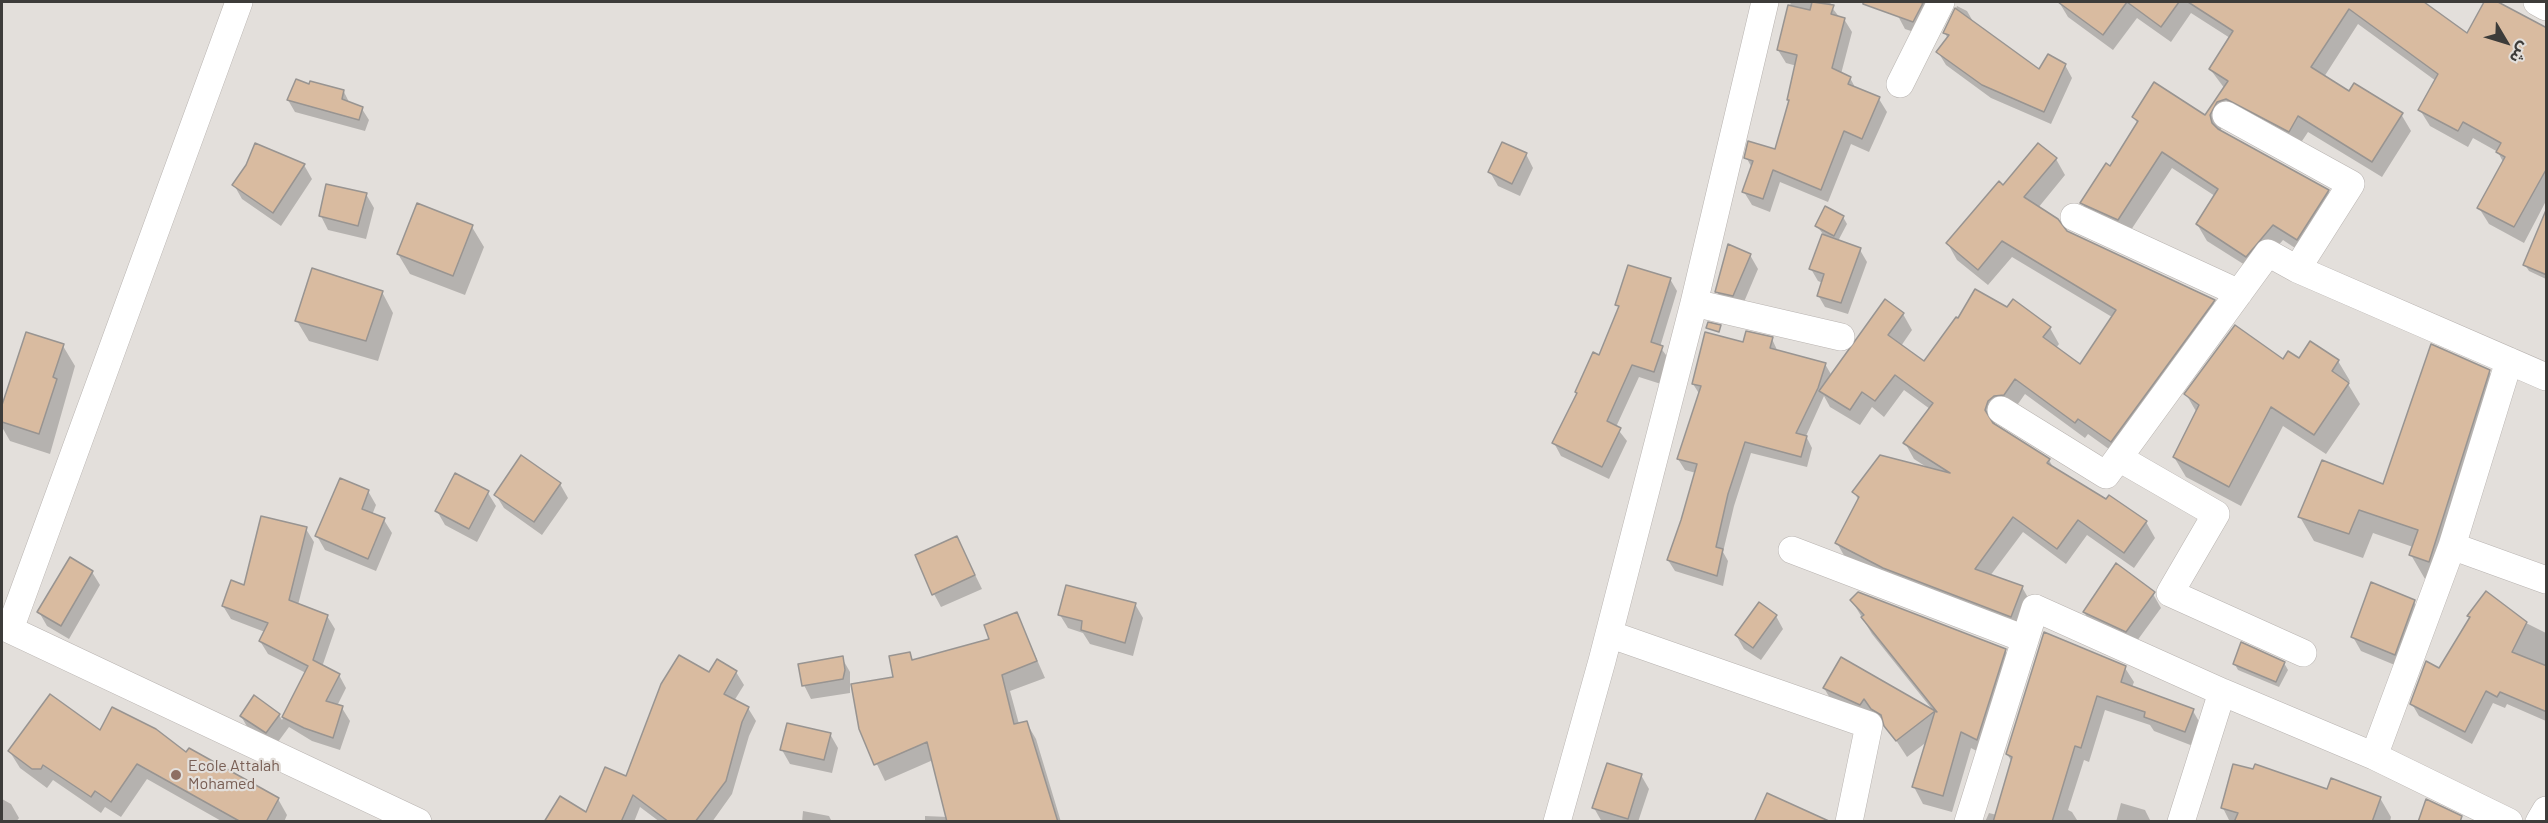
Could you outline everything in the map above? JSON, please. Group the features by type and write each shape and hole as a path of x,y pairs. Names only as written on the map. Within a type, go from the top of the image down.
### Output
{"street":[{"path":"239,2 6,628 109,679 418,822"},
{"path":"1557,822 1609,634 1694,303 1765,2"},
{"path":"1900,84 1941,2"},
{"path":"2537,2 2547,7"},
{"path":"2226,115 2351,184 2297,269"},
{"path":"2074,217 2239,293"},
{"path":"2001,410 2106,475 2268,253 2297,269 2547,377"},
{"path":"1694,303 1841,337"},
{"path":"2374,756 2452,546 2509,361"},
{"path":"2119,458 2216,514 2170,593 2303,653"},
{"path":"2452,546 2547,580"},
{"path":"1792,550 2025,639"},
{"path":"1968,822 2035,608 2222,692 2374,756 2509,822"},
{"path":"1609,634 1869,725 1849,822"},
{"path":"2181,822 2222,692"},
{"path":"2539,822 2547,810"}],"building":[{"path":"1812,2 1834,5 1831,14 1845,18 1832,68 1851,77 1848,84 1880,97 1862,139 1844,131 1821,190 1773,170 1763,199 1742,192 1753,161 1744,158 1748,141 1775,149 1789,100 1787,100 1797,55 1777,50 1788,5 1810,10"},
{"path":"1863,2 1923,3 1913,22 1863,4"},
{"path":"2058,2 2127,2 2103,35"},
{"path":"2127,2 2179,2 2161,27"},
{"path":"2188,2 2424,2 2467,33 2484,2 2498,2 2547,28 2547,168 2514,227 2477,208 2505,157 2496,152 2501,143 2463,122 2458,131 2418,110 2438,74 2349,9 2311,67 2349,91 2354,83 2403,113 2372,162 2298,116 2289,132 2226,99 2217,102 2210,115 2212,123 2218,129 2329,190 2297,240 2273,225 2246,257 2196,224 2218,189 2162,152 2118,220 2080,203 2106,163 2110,166 2138,121 2132,117 2154,82 2205,115 2228,81 2209,69 2233,31"},
{"path":"1955,8 2039,69 2048,54 2066,64 2044,112 1982,85 1936,52 1949,35 1943,33"},
{"path":"296,79 309,84 310,81 344,90 342,99 363,107 359,120 287,100"},
{"path":"1502,142 1527,153 1512,184 1488,172"},
{"path":"255,143 305,164 273,213 232,185 246,165"},
{"path":"2038,143 2057,158 2024,197 2058,219 2067,231 2215,300 2111,442 2078,419 2075,423 2015,379 2004,395 1994,396 1988,401 1985,410 1993,423 2050,459 2047,463 2106,499 2109,495 2147,521 2124,553 2078,520 2057,549 2013,517 1975,569 2023,586 2011,617 1883,568 1835,543 1859,497 1852,492 1880,455 1950,473 1903,443 1933,403 1895,375 1875,401 1862,392 1850,410 1819,391 1885,299 1904,313 1888,335 1924,361 1956,317 1958,318 1975,289 2007,307 2013,299 2051,327 2043,337 2080,364 2116,310 2002,241 1978,270 1946,243 1999,181 2003,185"},
{"path":"326,184 367,193 358,226 319,216"},
{"path":"417,203 473,225 453,276 397,254"},
{"path":"1825,206 1844,216 1834,236 1815,226"},
{"path":"2547,210 2547,275 2523,265"},
{"path":"1822,234 1861,248 1841,303 1817,296 1824,274 1809,269"},
{"path":"1728,244 1751,254 1733,296 1715,292"},
{"path":"1628,265 1671,278 1651,342 1663,346 1654,372 1632,365 1607,421 1621,428 1602,467 1552,443 1577,393 1575,392 1593,352 1599,355 1619,306 1615,305"},
{"path":"312,268 383,291 366,341 295,321"},
{"path":"1708,322 1721,325 1719,332 1706,328"},
{"path":"2235,325 2283,359 2288,351 2299,358 2310,341 2339,360 2332,371 2349,383 2314,435 2271,407 2229,487 2173,457 2199,405 2184,394"},
{"path":"1746,331 1773,337 1770,348 1826,363 1818,388 1796,433 1807,436 1801,457 1745,442 1728,494 1716,547 1723,549 1717,576 1667,560 1697,464 1677,459 1701,386 1692,384 1705,332 1743,342"},
{"path":"26,332 64,344 53,377 57,379 39,434 2,422 2,405"},
{"path":"2431,344 2490,370 2429,562 2409,555 2418,530 2359,510 2349,534 2298,517 2322,460 2383,484"},
{"path":"521,455 561,483 534,522 494,495"},
{"path":"455,473 489,491 469,529 435,511"},
{"path":"340,478 369,490 362,509 385,518 368,559 315,536"},
{"path":"261,516 307,527 289,600 328,615 313,660 340,674 326,701 343,706 333,738 282,717 308,666 259,641 268,623 222,606 231,580 244,585"},
{"path":"957,536 975,575 932,595 915,555"},
{"path":"70,557 93,571 61,626 37,612"},
{"path":"2116,563 2155,592 2126,632 2083,612"},
{"path":"2371,582 2415,600 2395,655 2351,637"},
{"path":"1066,585 1136,603 1125,643 1081,630 1082,621 1058,615"},
{"path":"2486,591 2527,622 2512,652 2547,666 2547,712 2500,692 2497,697 2486,691 2465,732 2410,704 2426,661 2439,668 2470,617 2467,616"},
{"path":"1858,592 2006,649 1977,740 1961,732 1943,796 1912,787 1935,711 1896,741 1884,726 1881,715 1871,709 1864,699 1860,705 1823,688 1841,657 1937,712 1861,617 1864,615 1850,600"},
{"path":"1759,602 1777,615 1753,648 1735,635"},
{"path":"1017,612 1037,661 1002,675 1014,724 1027,721 1058,822 947,822 927,742 874,765 859,729 851,684 893,677 889,656 910,652 912,660 989,639 984,625"},
{"path":"2044,632 2126,666 2121,682 2194,709 2185,732 2144,717 2145,712 2097,696 2081,748 2075,746 2052,822 1993,822 2012,757 2006,754"},
{"path":"2241,642 2285,662 2276,682 2233,664"},
{"path":"679,655 709,672 717,659 737,671 724,694 749,707 742,722 726,781 695,822 669,822 633,795 621,822 544,822 560,796 586,812 605,767 626,776 661,684"},
{"path":"843,656 845,670 843,679 802,686 798,664"},
{"path":"50,694 100,730 112,707 156,729 186,752 189,748 279,798 266,822 241,822 137,764 111,802 95,791 91,797 43,765 41,769 32,769 8,751"},
{"path":"254,695 280,714 266,733 240,716"},
{"path":"787,723 831,733 824,760 780,750"},
{"path":"1607,763 1642,774 1628,819 1592,808"},
{"path":"2233,764 2253,769 2255,764 2327,789 2331,778 2381,797 2372,822 2234,822 2238,813 2221,808"},
{"path":"1767,793 1831,822 1754,822"},
{"path":"2426,799 2462,816 2460,822 2418,822"}],"place":[{"name":"Ecole Attalah Mohamed","path":"176,775"}]}
